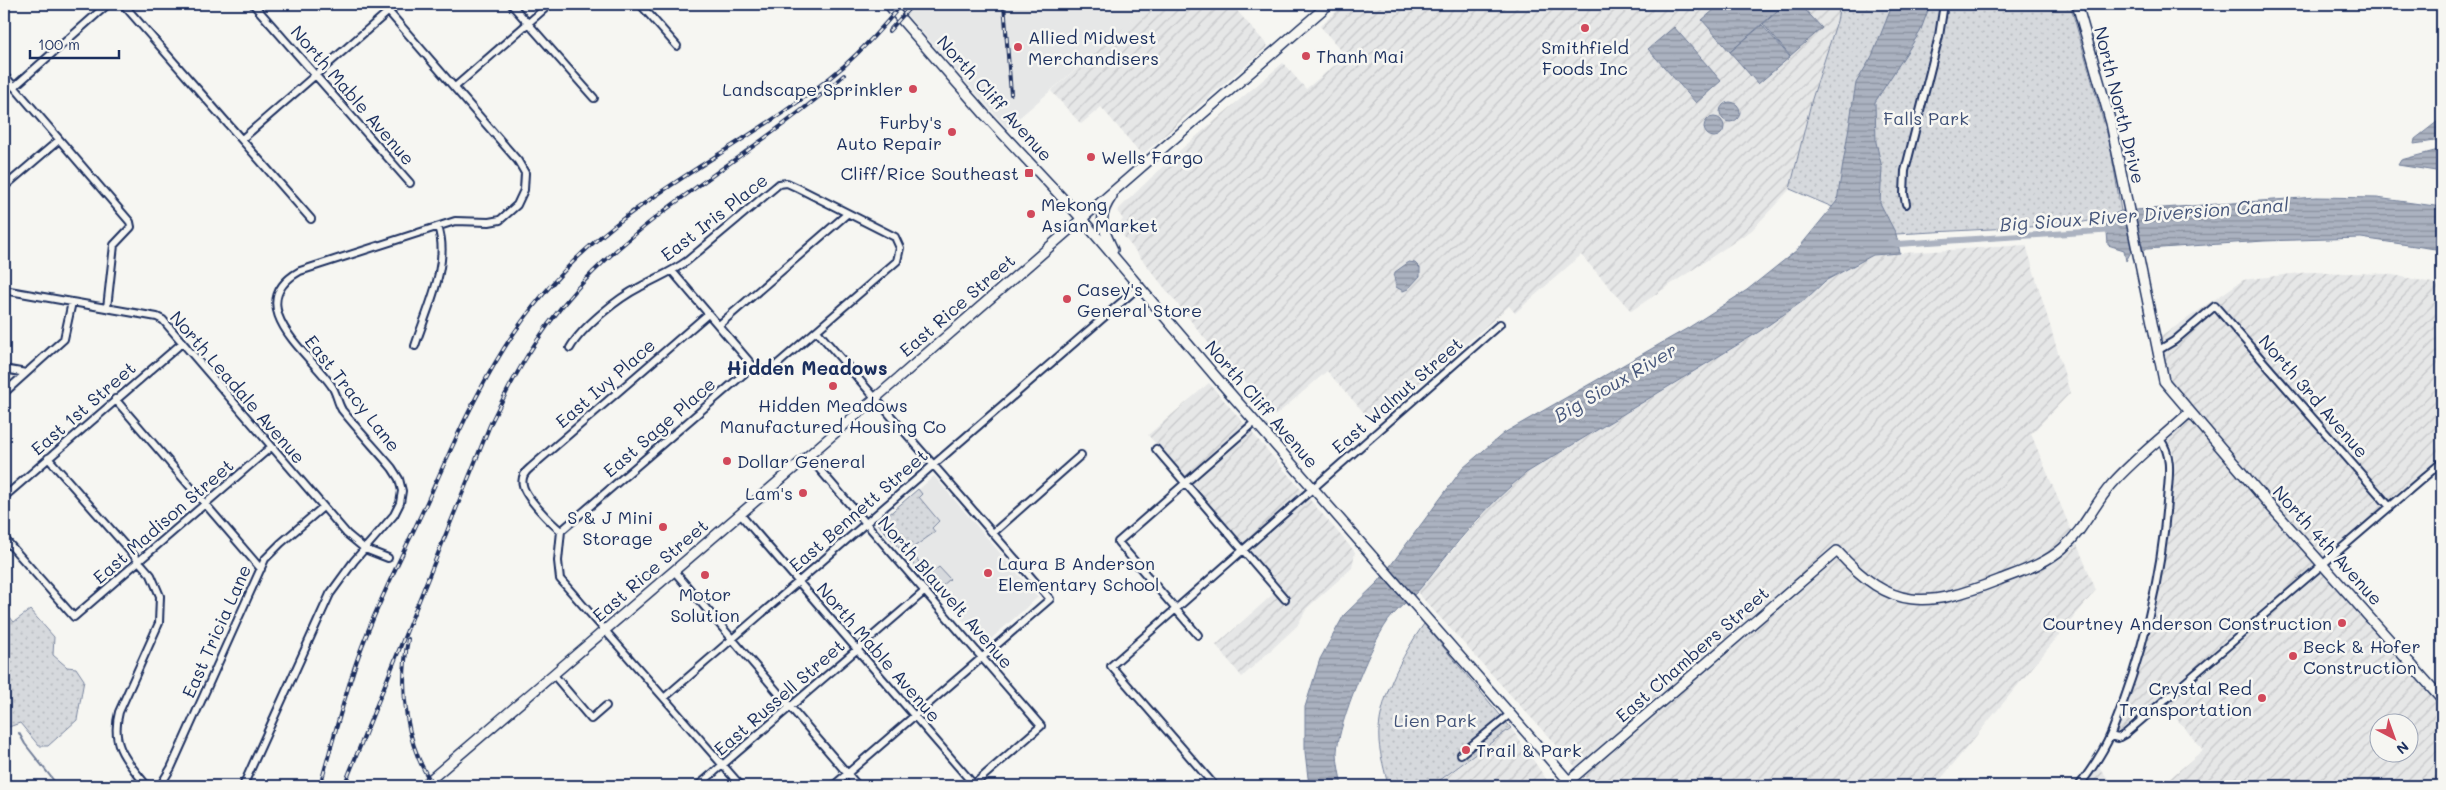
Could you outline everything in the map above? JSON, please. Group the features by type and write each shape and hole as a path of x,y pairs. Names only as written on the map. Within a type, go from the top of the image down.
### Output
{"main road":[{"name":"North Cliff Avenue","path":"888,4 986,116 1081,218 1255,422 1426,615 1570,785"},
{"name":"East Rice Street","path":"423,786 808,456 1329,4"},
{"name":"North North Drive","path":"2077,4 2111,123 2164,381 2190,412"},
{"path":"1117,260 1103,228 1102,216 1122,183"},
{"path":"2160,439 2190,412"},
{"name":"North 4th Avenue","path":"2190,412 2442,699"},
{"name":"East Chambers Street","path":"1570,785 1837,551 1856,571 1872,584 1903,597 1932,600 1970,591 2033,567 2058,552 2078,532 2112,484 2160,439"}],"street":[{"path":"14,87 108,4"},
{"path":"123,4 311,219"},
{"name":"North Mable Avenue","path":"253,4 410,183"},
{"path":"382,4 455,87 550,4"},
{"path":"242,139 397,4"},
{"path":"512,4 594,98"},
{"path":"640,4 677,46"},
{"path":"1906,204 1904,188 1905,171 1939,36 1944,4"},
{"path":"4,75 128,219 131,227 114,248 108,308"},
{"name":"East Tracy Lane","path":"243,786 330,594 337,582 394,515 400,503 402,491 399,480 392,468 343,410 331,384 283,328 277,306 278,296 285,282 300,271 454,221 494,222 512,212 521,199 526,181 522,166 455,87"},
{"path":"4,187 59,140"},
{"name":"East Iris Place","path":"570,348 584,331 628,294 672,271 697,253 772,188 783,183 798,188 848,214"},
{"path":"672,271 753,366 764,371 774,368 897,261 900,248 894,237 848,214 719,324"},
{"path":"415,346 442,262 442,242 438,227"},
{"name":"East Bennett Street","path":"664,698 1140,286"},
{"name":"North Leadale Avenue","path":"4,290 160,318 347,534 365,549 388,558"},
{"path":"4,393 64,339 72,302"},
{"name":"North 3rd Avenue","path":"2157,351 2177,338 2215,306 2390,507"},
{"name":"East Ivy Place","path":"561,531 528,494 523,486 523,478 530,468 708,314"},
{"name":"East Walnut Street","path":"1214,786 1112,666 1500,324"},
{"path":"817,331 1050,599 833,786"},
{"name":"East 1st Street","path":"4,497 182,343"},
{"name":"East Sage Place","path":"561,531 753,366"},
{"path":"4,369 26,373"},
{"path":"115,400 260,569"},
{"path":"1198,635 1118,542 1255,422"},
{"path":"2079,786 2110,736 2148,619 2160,566 2169,461 2167,449 2160,439"},
{"name":"East Madison Street","path":"4,538 74,617 271,447"},
{"path":"1156,449 1285,599"},
{"path":"993,533 1081,455"},
{"name":"North Blauvelt Avenue","path":"808,456 1041,726 974,786"},
{"path":"48,458 141,561 158,588 160,617 119,712 116,729 118,746 123,756 147,786"},
{"path":"2110,736 2118,738 2125,734 2442,462"},
{"name":"East Tricia Lane","path":"160,786 171,768 260,569 269,554 323,506"},
{"name":"North Mable Avenue","path":"740,514 974,786"},
{"path":"561,531 558,576 741,786"},
{"path":"674,571 858,786"},
{"name":"East Russell Street","path":"698,786 925,590"},
{"path":"553,674 591,719 606,706"},
{"path":"1461,754 1510,714"}],"shaded area":[{"name":"Allied Midwest Merchandisers","path":"897,4 1152,4 1007,128"},
{"path":"1151,4 1231,4 1268,46 1142,155 1101,107 1081,124 1051,91"},
{"path":"1345,4 1840,4 1837,21 1812,100 1790,189 1752,230 1631,311 1581,255 1515,313 1509,306 1374,424 1327,371 1275,416 1226,361 1218,355 1117,228 1123,219 1117,211 1128,200 1179,151 1283,63 1306,89 1346,56 1320,26"},
{"path":"2026,245 2070,393 2031,434 2096,590 1935,786 1593,786 1417,592 1500,495 1526,473 1757,333 1806,299 1825,281 1873,255"},
{"path":"2309,272 2388,274 2442,285 2442,469 2329,565 2169,381 2159,338 2243,280"},
{"path":"1209,383 1355,552 1352,568 1307,608 1297,626 1242,677 1216,645 1281,587 1148,435"},
{"path":"2189,416 2318,564 2123,732 2115,730 2141,653 2158,591 2166,547 2175,461 2172,448 2166,439"},
{"path":"934,476 1038,597 984,645 880,524"},
{"path":"2323,569 2442,706 2442,786 2161,786 2203,750 2165,705"},
{"path":"1511,728 1551,786 1432,786 1449,775"},
{"path":"2098,766 2114,786 2083,786"}],"green space":[{"name":"Falls Park","path":"1840,4 2070,4 2110,144 2121,211 2111,217 2067,225 1896,234 1790,189 1812,99 1837,21"},
{"path":"918,489 922,494 919,497 939,521 932,528 935,532 911,549 920,564 939,587 936,590 878,524"},
{"path":"939,567 950,579 941,587 930,574"},
{"path":"4,610 14,622 30,610 54,637 53,655 67,667 76,668 84,680 77,720 48,746 39,746 20,723 6,728 4,725"},
{"name":"Lien Park","path":"1424,624 1511,728 1432,786 1388,786 1379,741 1382,711 1392,680"}],"water":[{"path":"1721,4 1785,4 1730,52 1702,20"},
{"path":"1786,4 1800,4 1822,28 1790,56 1763,24"},
{"name":"Big Sioux River","path":"1889,4 1930,5 1920,32 1875,102 1876,142 1882,168 1880,203 1896,234 1900,253 1873,255 1825,281 1806,299 1757,333 1526,473 1512,485 1472,526 1420,588 1392,616 1384,627 1358,681 1343,722 1337,752 1342,786 1309,786 1305,752 1305,707 1320,659 1344,615 1379,581 1463,468 1504,433 1688,328 1747,290 1797,250 1837,201 1856,83 1872,56 1890,11"},
{"path":"1762,25 1790,57 1758,84 1730,52"},
{"path":"1674,27 1721,81 1696,103 1648,49"},
{"path":"1730,102 1737,105 1740,112 1737,119 1730,122 1723,119 1720,112 1723,105"},
{"path":"1714,117 1721,120 1724,127 1721,134 1714,137 1707,134 1704,127 1707,120"},
{"path":"2442,118 2442,140 2414,144 2415,139"},
{"path":"2442,149 2442,172 2398,165 2401,160"},
{"path":"2316,197 2377,198 2442,207 2442,250 2361,238 2264,241 2132,250 2126,261 2124,250 2108,245 2106,218 2121,211"},
{"path":"1409,262 1415,263 1420,268 1420,276 1408,289 1403,291 1396,287 1395,272"}],"waterway":[{"name":"Big Sioux River Diversion Canal","path":"1890,242 1898,244 2115,230"},
{"path":"19,733 25,744 58,786"}],"railway":[{"path":"320,786 352,675 381,600 463,423 502,351 525,318 550,286 580,255 615,225 643,204 789,109 817,88 844,66 902,4"},
{"path":"889,31 913,4"},
{"path":"1004,4 1011,94"},
{"path":"344,786 490,425 511,384 548,325 577,289 622,245 685,195 814,101 844,75"},
{"path":"408,639 404,677 407,716 416,753 434,786"}],"place":[{"name":"Smithfield Foods Inc","path":"1585,28"},
{"name":"Allied Midwest Merchandisers","path":"1018,47"},
{"name":"Thanh Mai","path":"1306,56"},
{"name":"Landscape Sprinkler","path":"913,89"},
{"name":"Furby's Auto Repair","path":"952,132"},
{"name":"Wells Fargo","path":"1091,157"},
{"name":"Cliff/Rice Southeast","path":"1029,173"},
{"name":"Mekong Asian Market","path":"1031,214"},
{"name":"Casey's General Store","path":"1067,299"},
{"name":"Hidden Meadows Manufactured Housing Co","path":"833,386"},
{"name":"Dollar General","path":"727,461"},
{"name":"Lam's","path":"803,493"},
{"name":"S & J Mini Storage","path":"663,527"},
{"name":"Laura B Anderson Elementary School","path":"988,573"},
{"name":"Motor Solution","path":"705,575"},
{"name":"Courtney Anderson Construction","path":"2342,623"},
{"name":"Beck & Hofer Construction","path":"2293,656"},
{"name":"Crystal Red Transportation","path":"2262,698"},
{"name":"Trail & Park","path":"1466,750"}],"district":[{"name":"Hidden Meadows","path":"807,367"}]}
